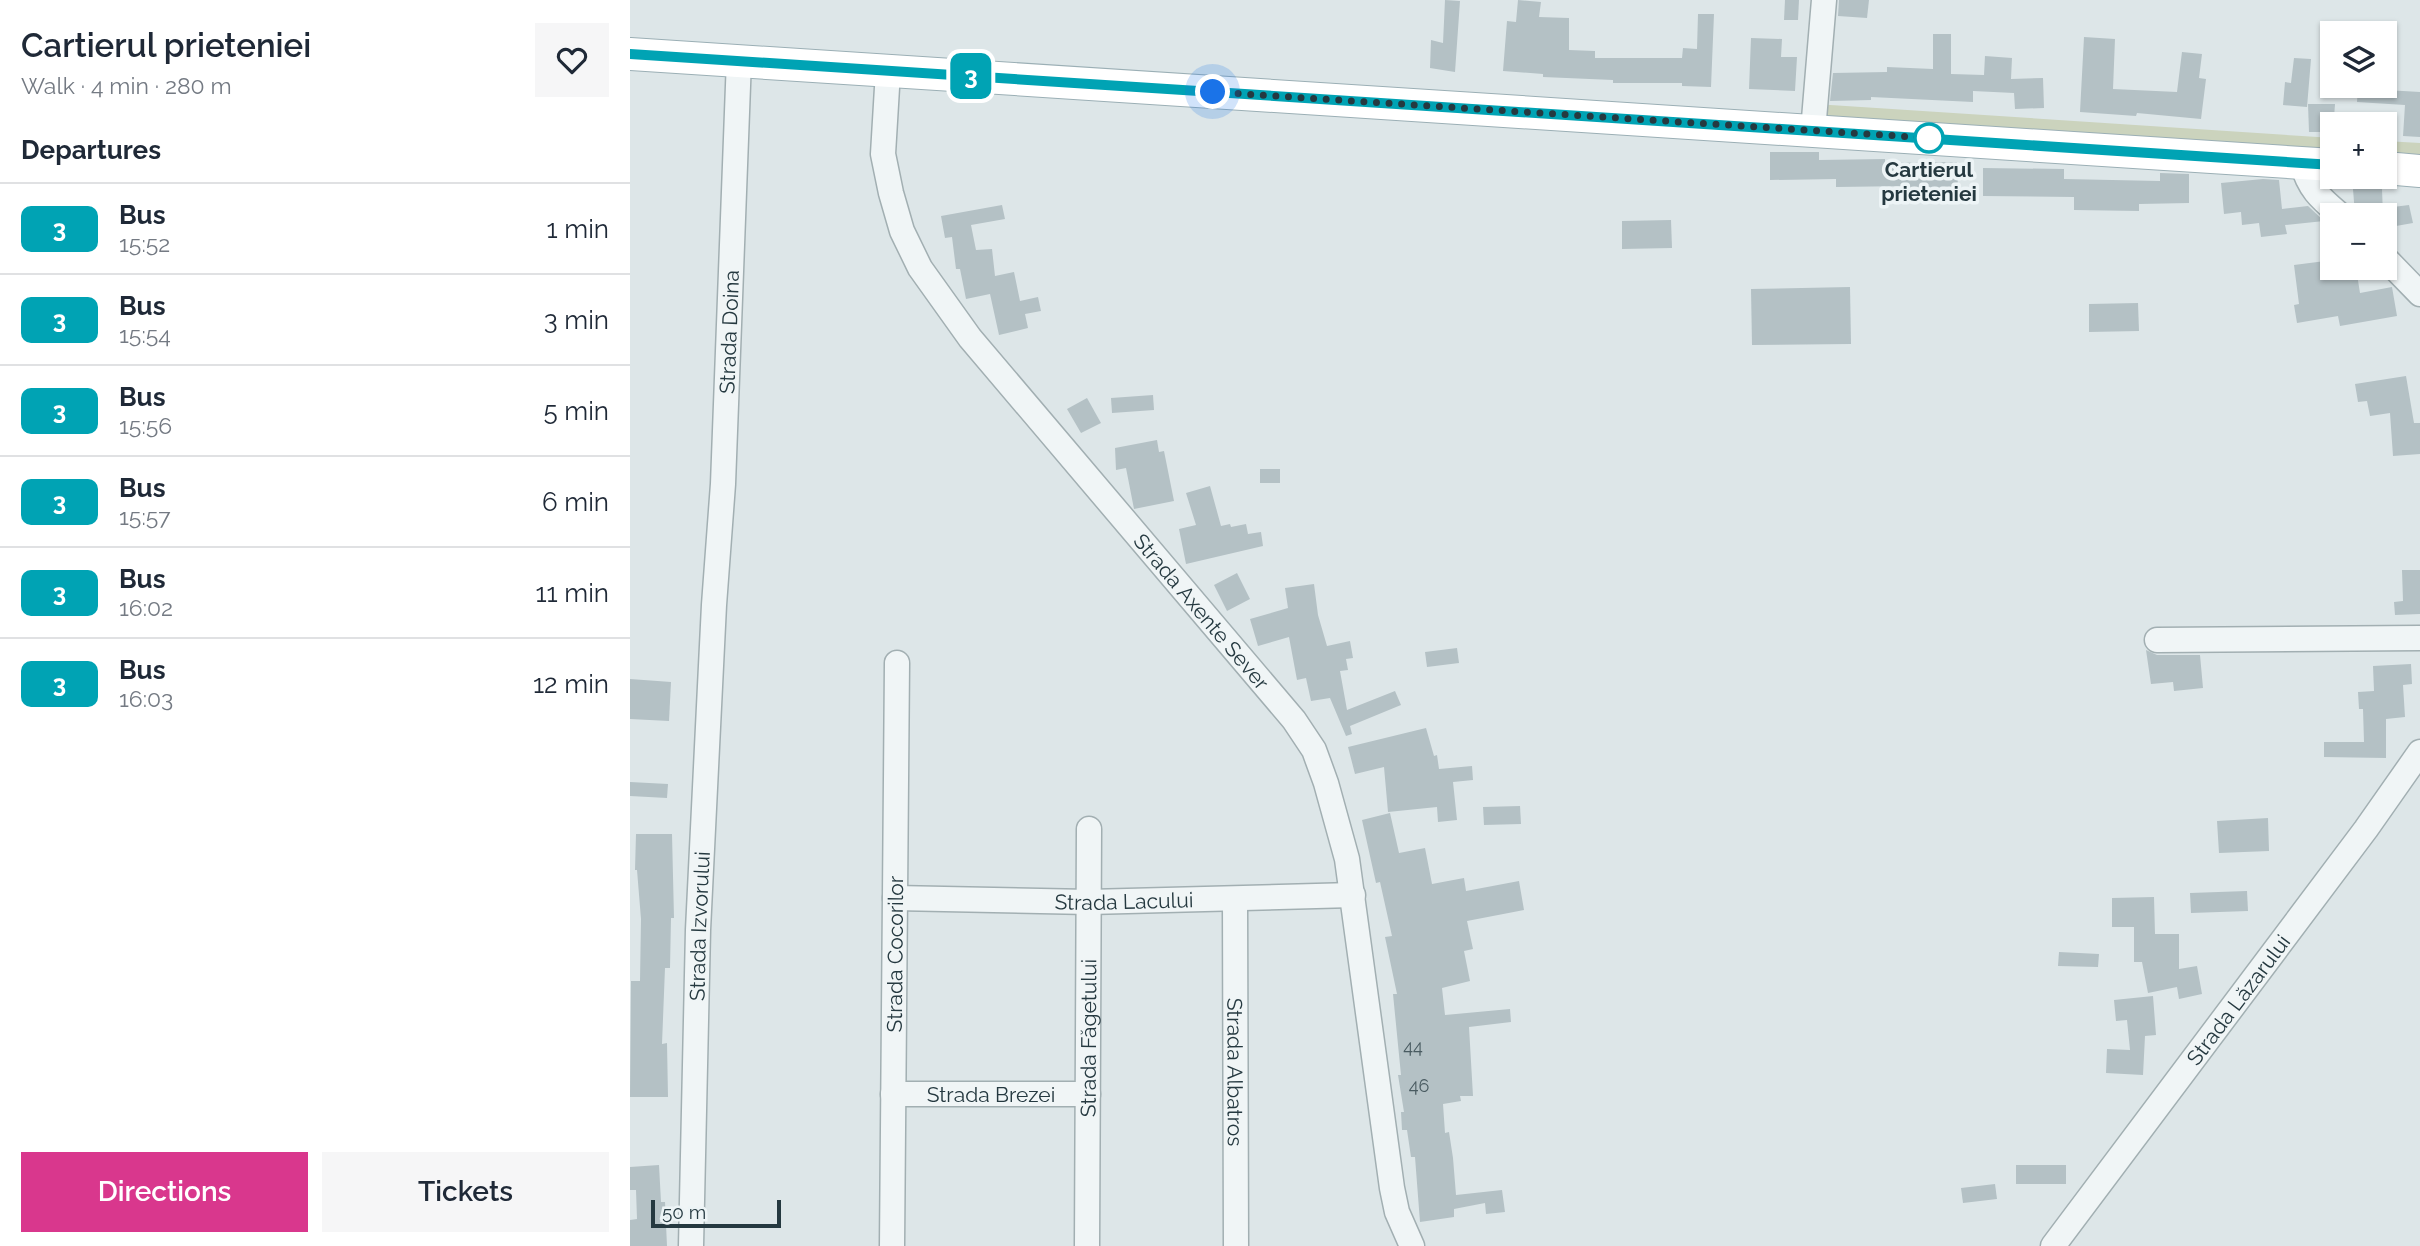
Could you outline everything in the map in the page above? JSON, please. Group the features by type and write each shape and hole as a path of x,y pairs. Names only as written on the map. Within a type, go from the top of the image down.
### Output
{"main road":[{"path":"630,54 2317,164"},
{"path":"2397,169 2420,171"}],"street":[{"path":"1813,131 1824,0"},
{"name":"Strada Doina","path":"714,605 723,484 739,60"},
{"name":"Strada Axente Sever","path":"888,71 883,154 902,231 920,268 970,338 1294,720 1314,750 1347,859 1353,895 1396,1212 1395,1246"},
{"path":"2317,164 2307,182 2326,203"},
{"path":"2397,270 2420,293"},
{"name":"Strada Izvorului","path":"691,1246 698,930 714,605"},
{"path":"2157,640 2420,638"},
{"name":"Strada Cocorilor","path":"892,1246 897,663"},
{"name":"Strada Lăzarului","path":"2053,1246 2366,829 2420,752"},
{"name":"Strada Făgetului","path":"1087,1246 1089,829"},
{"name":"Strada Lacului","path":"895,898 1089,902 1353,895"},
{"name":"Strada Albatros","path":"1235,898 1236,1246"},
{"name":"Strada Brezei","path":"893,1094 1088,1094"},
{"name":"Strada Axente Sever","path":"1396,1212 1412,1246"}],"green space":[{"path":"1815,104 2320,137 2320,164 1813,131"},
{"path":"2397,142 2420,143 2420,171 2397,169"}],"building":[{"path":"1445,0 1460,1 1455,72 1430,68 1431,40 1443,43"},
{"path":"1518,0 1541,2 1539,17 1569,18 1569,50 1595,51 1595,58 1682,58 1683,48 1697,49 1698,14 1714,14 1711,87 1682,86 1682,83 1613,83 1613,80 1543,77 1543,74 1503,71 1507,21 1516,22"},
{"path":"1785,0 1799,0 1798,20 1784,20"},
{"path":"1839,0 1869,0 1867,18 1838,16"},
{"path":"1933,34 1951,34 1951,74 1984,75 1985,56 2012,58 2011,79 2043,78 2044,108 2015,109 2014,93 1973,91 1973,102 1871,97 1871,100 1830,101 1833,73 1887,72 1887,67 1933,69"},
{"path":"2084,37 2115,39 2113,89 2177,92 2182,52 2202,54 2199,78 2206,79 2201,119 2137,113 2136,116 2080,112"},
{"path":"1751,38 1782,39 1781,57 1797,57 1795,91 1749,89"},
{"path":"2294,58 2311,59 2307,107 2283,105 2285,82 2291,83"},
{"path":"2397,91 2420,92 2420,137 2403,136 2405,105 2357,102 2357,98 2397,98"},
{"path":"2308,104 2335,104 2334,112 2320,112 2320,132 2309,132"},
{"path":"1770,152 1819,152 1819,160 1957,162 1958,189 1908,190 1908,186 1836,187 1836,179 1770,180"},
{"path":"1983,168 2064,169 2064,179 2160,181 2160,173 2189,174 2189,203 2139,204 2139,211 2074,210 2074,197 1983,196"},
{"path":"2279,180 2282,209 2308,206 2320,217 2320,221 2285,225 2287,234 2261,237 2259,223 2242,225 2241,212 2224,214 2221,183"},
{"path":"2353,189 2382,189 2383,203 2354,203"},
{"path":"1002,205 1005,219 971,225 976,250 992,249 995,276 1014,272 1020,301 1038,297 1041,311 1025,314 1028,328 999,335 990,294 966,299 960,269 956,269 952,237 945,238 941,216"},
{"path":"2409,205 2413,223 2397,226 2397,206"},
{"path":"1671,220 1672,248 1622,249 1622,221"},
{"path":"2320,262 2320,280 2358,280 2360,293 2392,287 2397,316 2340,326 2338,316 2297,323 2294,305 2299,304 2294,265"},
{"path":"1850,287 1851,344 1752,345 1751,289"},
{"path":"2138,303 2139,331 2089,332 2089,304"},
{"path":"2406,376 2414,423 2420,423 2420,454 2393,456 2390,413 2370,416 2367,401 2358,402 2355,384"},
{"path":"1153,395 1154,410 1112,413 1111,398"},
{"path":"1087,398 1101,423 1081,433 1067,409"},
{"path":"1157,440 1159,452 1164,451 1174,501 1134,509 1126,468 1116,470 1115,448"},
{"path":"1260,469 1280,469 1280,483 1260,483"},
{"path":"1210,486 1221,526 1246,524 1248,534 1261,532 1263,546 1186,564 1179,529 1196,525 1186,493"},
{"path":"2402,570 2420,570 2420,614 2395,615 2394,602 2403,601"},
{"path":"1237,573 1250,599 1227,611 1214,585"},
{"path":"1314,584 1318,615 1327,646 1350,641 1353,658 1346,659 1348,670 1340,671 1347,710 1395,691 1401,705 1350,726 1352,734 1346,736 1330,698 1311,701 1306,678 1297,680 1289,637 1258,646 1250,619 1288,608 1285,588"},
{"path":"1457,648 1459,663 1427,667 1425,652"},
{"path":"2146,650 2157,655 2200,655 2203,688 2174,691 2173,682 2151,684"},
{"path":"2411,664 2412,684 2403,685 2405,717 2386,719 2386,758 2324,757 2324,742 2364,742 2363,709 2359,709 2358,692 2374,691 2373,666"},
{"path":"630,679 671,682 669,721 630,719"},
{"path":"1426,728 1434,756 1437,755 1439,769 1472,766 1473,780 1453,782 1457,820 1438,822 1437,807 1388,812 1384,767 1355,774 1348,747"},
{"path":"630,782 668,784 667,798 630,796"},
{"path":"1520,806 1521,824 1484,825 1483,807"},
{"path":"1390,813 1399,853 1425,848 1432,884 1464,878 1466,891 1519,881 1524,910 1467,921 1473,949 1464,951 1470,981 1442,988 1445,1015 1510,1009 1511,1022 1469,1027 1473,1096 1460,1096 1461,1101 1443,1104 1445,1133 1449,1132 1453,1158 1456,1195 1502,1190 1505,1212 1486,1214 1485,1203 1454,1209 1454,1217 1420,1222 1415,1157 1411,1157 1407,1130 1402,1130 1401,1112 1404,1112 1398,1075 1401,1075 1393,994 1397,994 1385,937 1392,936 1380,882 1376,883 1362,820"},
{"path":"2268,818 2269,851 2219,853 2217,821"},
{"path":"636,834 672,834 674,918 671,918 670,968 665,968 662,1044 667,1043 668,1097 630,1097 631,981 640,981 641,919 635,870"},
{"path":"2247,891 2248,911 2191,913 2190,893"},
{"path":"2154,897 2155,934 2179,934 2179,969 2197,966 2202,994 2179,999 2177,987 2148,993 2142,962 2134,962 2134,927 2112,927 2112,898"},
{"path":"2059,952 2099,954 2098,967 2058,966"},
{"path":"2153,996 2156,1035 2145,1036 2143,1075 2106,1073 2107,1049 2130,1050 2127,1020 2116,1021 2114,1000"},
{"path":"659,1165 661,1202 665,1202 667,1246 630,1246 630,1220 637,1219 636,1190 630,1190 630,1167"},
{"path":"2016,1165 2066,1165 2066,1184 2016,1184"},
{"path":"1995,1184 1997,1199 1963,1203 1961,1188"}],"bus line":[{"name":"3","path":"630,54 2320,164"}],"place":[{"name":"Cartierul prieteniei","path":"1929,138"}],"route":[{"path":"1213,92 1929,138"}]}
